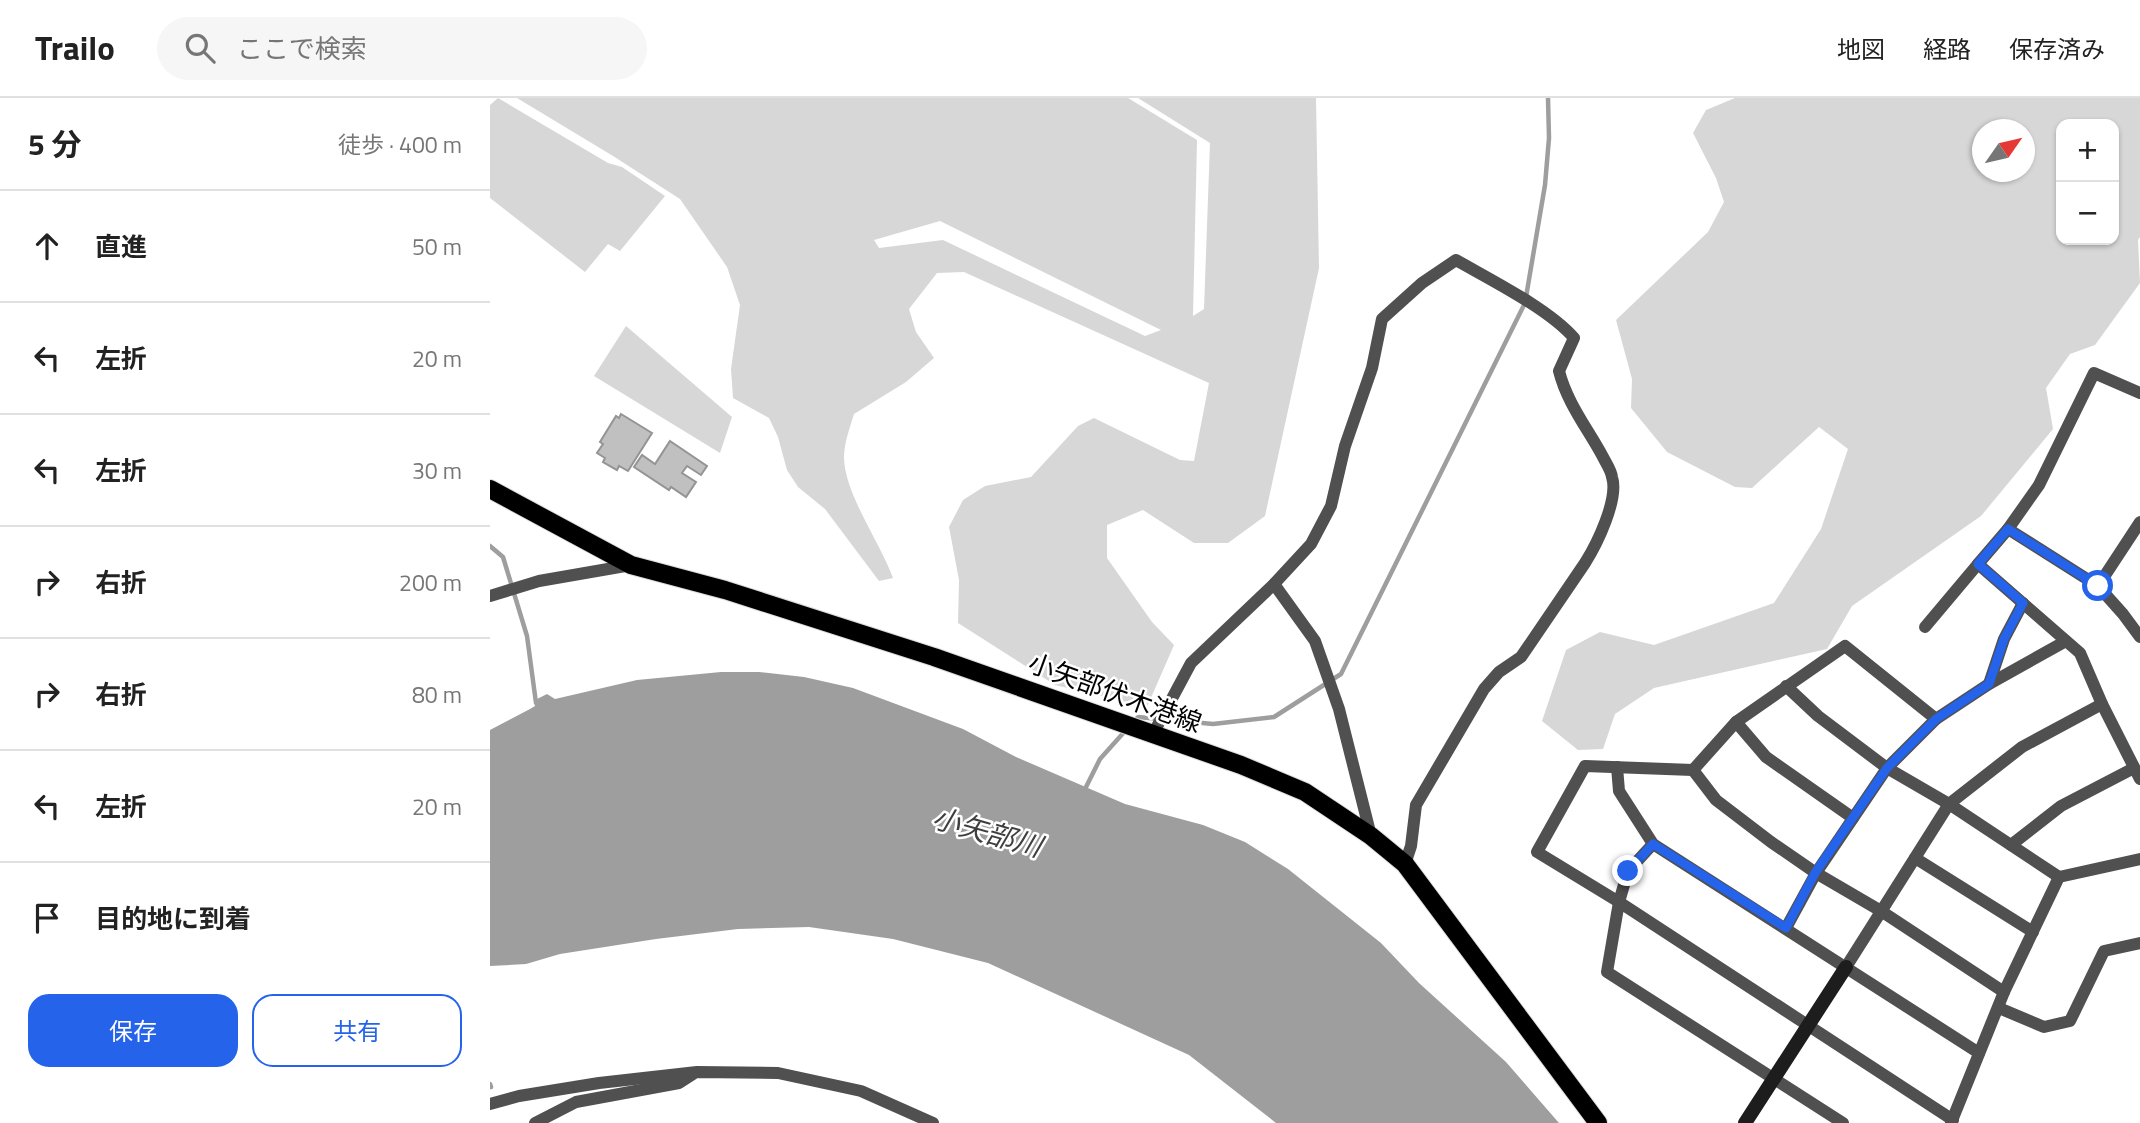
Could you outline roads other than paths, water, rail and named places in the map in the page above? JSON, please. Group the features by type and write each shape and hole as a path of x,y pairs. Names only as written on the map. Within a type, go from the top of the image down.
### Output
{"main road":[{"name":"小矢部伏木港線","path":"490,489 631,565 725,590 934,657 1241,765 1305,792 1371,836 1405,864 1598,1123"}],"street":[{"path":"1153,734 1191,663 1311,544 1331,506 1345,446 1372,368 1382,319 1422,283 1456,260 1512,292 1566,329 1574,338 1559,371 1564,393 1588,430 1613,478 1612,500 1593,550 1585,563 1521,657 1499,672 1484,689 1416,805 1405,864"},
{"path":"1925,627 2008,529 2039,485 2094,373 2140,393"},
{"path":"2098,586 2139,526"},
{"path":"2008,529 2098,586 2140,637"},
{"path":"1978,564 2080,653 2137,774 2062,806 2011,845"},
{"path":"490,596 539,581 631,565"},
{"path":"1273,584 1315,641 1339,709 1371,836"},
{"path":"1989,684 2004,639 2023,603"},
{"path":"2123,614 2140,620"},
{"path":"1786,928 1815,873 1887,768 1936,719 1989,684 2066,641"},
{"path":"1693,770 1736,722 1845,646 1936,719"},
{"path":"1786,686 1818,716 1887,768 1949,804 2059,877 2140,859"},
{"path":"1745,1123 1949,804 2022,747 2102,704"},
{"path":"1736,722 1766,757 1853,818"},
{"path":"1693,770 1585,766 1537,852 1809,1024 1952,1121 2004,992 2059,877"},
{"path":"1617,767 1619,791 1653,844 1979,1053"},
{"path":"1693,770 1716,800 1815,873 1881,911 2004,992"},
{"path":"1653,844 1628,871 1619,902 1607,972 1843,1123"},
{"path":"1915,858 2033,932"},
{"path":"1999,1008 2043,1027 2070,1021 2104,951 2140,943"},
{"path":"490,1104 519,1096 599,1083 696,1072 778,1073 861,1091 933,1123"},
{"path":"535,1123 576,1102 679,1083 696,1072"}],"water":[{"name":"小矢部川","path":"721,672 759,672 804,677 853,688 963,729 1016,757 1125,804 1203,825 1245,842 1288,869 1381,943 1419,983 1506,1062 1559,1123 1276,1123 1189,1055 988,963 893,939 809,927 738,929 560,954 526,964 490,966 490,730 535,706 535,700 547,694 555,699 637,680"}],"waterway":[{"path":"1134,721 1138,717 1213,724 1274,717 1341,674 1525,303 1545,185 1549,138 1548,98"},
{"path":"490,546 503,557 527,636 536,703"},
{"path":"1084,791 1100,759 1126,730"}]}
